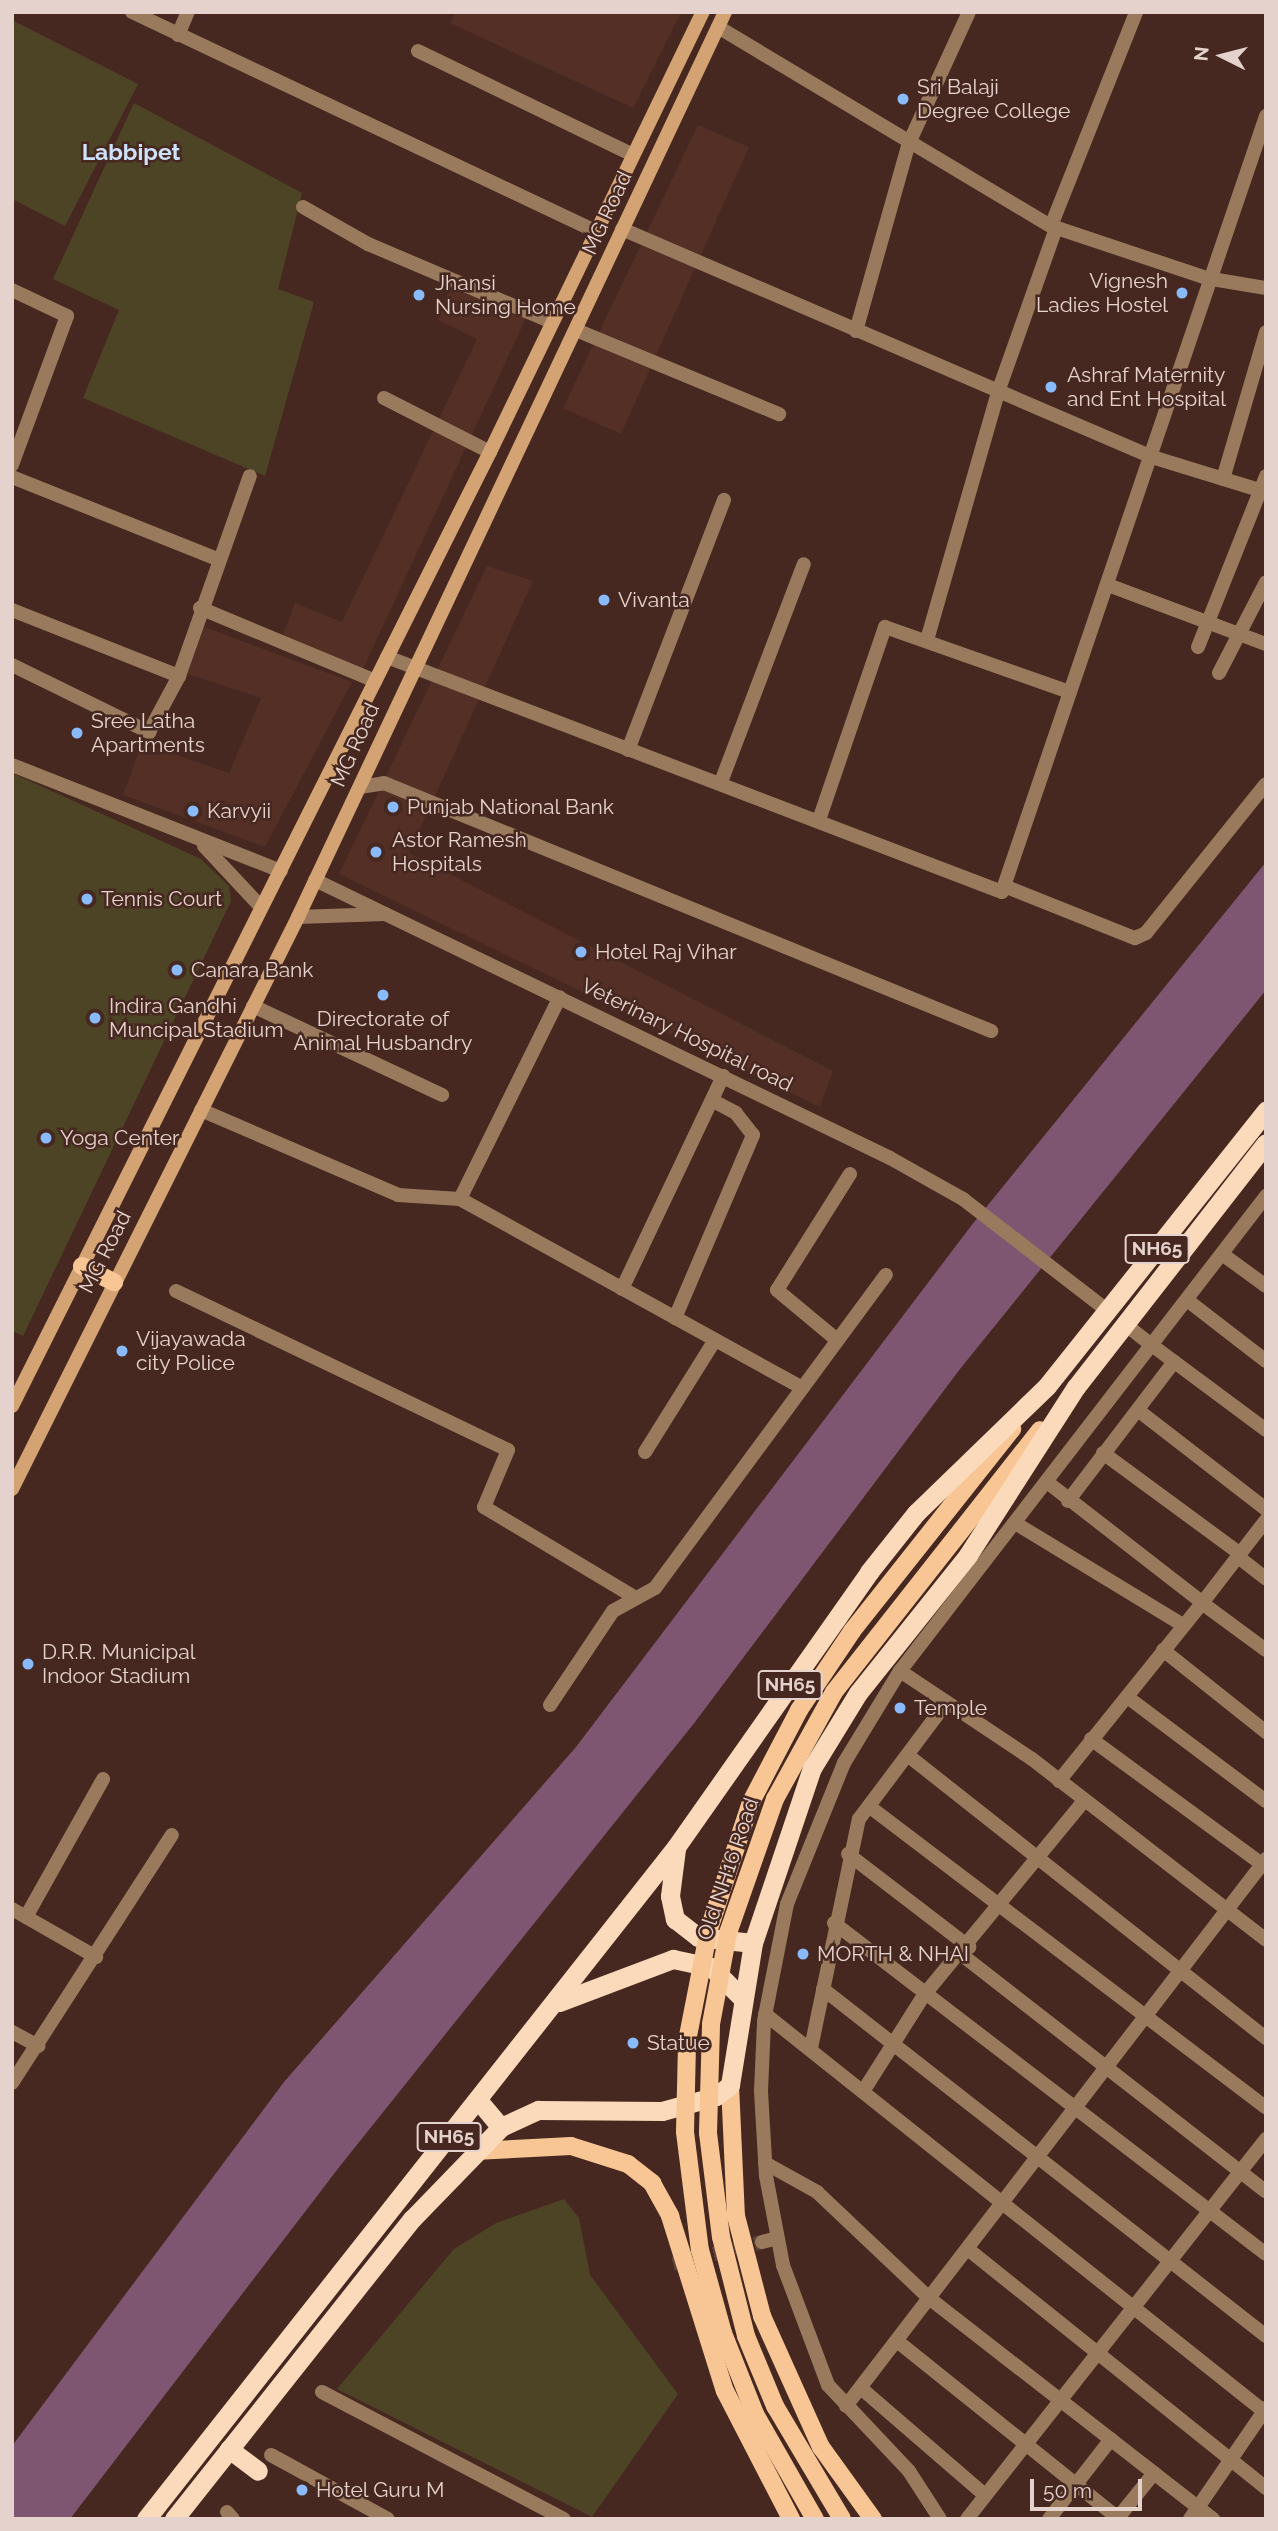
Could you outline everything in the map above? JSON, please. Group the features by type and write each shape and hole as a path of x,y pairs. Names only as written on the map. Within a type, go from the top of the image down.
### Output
{"highway":[{"name":"NH65","path":"146,2519 555,2004 676,1847 916,1513 1047,1385 1266,1111"},
{"name":"NH65","path":"174,2519 412,2219 475,2151 502,2127 538,2110 662,2111 716,2096 730,2085 753,1943 812,1768 858,1693 968,1555 1076,1387 1266,1143"},
{"path":"676,1847 670,1896 675,1919 698,1937 753,1943"},
{"path":"555,2004 673,1959 711,1967 743,1998"},
{"path":"478,2100 502,2127"},
{"path":"229,2449 258,2471"}],"main road":[{"name":"MG Road","path":"12,1406 490,452 631,154 703,12"},
{"name":"MG Road","path":"12,1489 298,916 725,12"},
{"path":"82,1266 114,1282"},
{"name":"Old NH16 Road","path":"815,2519 755,2414 723,2333 700,2250 685,2132 687,2041 709,1929 747,1813 799,1710 852,1631 1047,1385"},
{"name":"Old NH16 Road","path":"842,2519 775,2406 746,2336 721,2237 708,2133 711,2024 727,1933 775,1799 834,1692 1076,1387"},
{"path":"730,2085 736,2216 762,2316 821,2447 873,2519"},
{"path":"475,2151 571,2146 628,2164 652,2183 670,2216 725,2392 791,2519"}],"street":[{"path":"132,12 595,231"},
{"path":"178,35 188,12"},
{"path":"856,331 909,143 969,12"},
{"path":"927,640 998,392 1053,227 1136,12"},
{"path":"718,27 1053,227 1206,278 1266,288"},
{"path":"418,51 631,154"},
{"path":"387,657 628,750 820,817 1002,892 1152,457 1206,278 1266,116"},
{"path":"303,206 368,244 552,322"},
{"path":"622,229 1152,457 1223,479 1264,486 1198,648"},
{"path":"12,290 67,316 12,465"},
{"path":"576,330 779,414"},
{"path":"1223,479 1266,332"},
{"path":"384,398 490,452"},
{"path":"12,665 149,732 178,676 200,608 250,476"},
{"path":"12,477 219,560"},
{"path":"628,750 724,500"},
{"path":"721,782 804,564"},
{"path":"1219,673 1266,582"},
{"path":"1108,585 1208,620 1266,644"},
{"path":"200,608 375,681"},
{"path":"12,610 178,676"},
{"path":"820,817 885,627 1070,692"},
{"path":"12,765 200,842 281,871"},
{"path":"360,787 384,783 991,1031"},
{"path":"1004,886 1135,938 1146,933 1266,784"},
{"path":"200,842 261,907"},
{"name":"Veterinary Hospital road","path":"315,880 723,1076 963,1199 1059,1276 1108,1311"},
{"path":"298,916 390,914"},
{"path":"460,1199 560,997"},
{"path":"253,1006 442,1095"},
{"path":"622,1289 723,1076"},
{"path":"675,1318 753,1135 736,1113 712,1100"},
{"path":"201,1110 398,1195 460,1199 802,1388"},
{"path":"837,1340 777,1290 850,1174"},
{"path":"940,2519 909,2471 828,2385 778,2238 765,2163 765,2014 787,1904 812,1830 900,1671 1266,1196"},
{"path":"1222,1254 1266,1286"},
{"path":"550,1705 613,1611 655,1588 886,1275"},
{"path":"176,1291 508,1450 484,1507 610,1577 636,1598"},
{"path":"1187,1300 1266,1361"},
{"path":"1126,1325 1266,1430"},
{"path":"645,1452 715,1340"},
{"path":"1068,1501 1174,1362"},
{"path":"1139,1410 1266,1509"},
{"path":"1103,1453 1266,1578"},
{"path":"1047,1482 1068,1501 1266,1650"},
{"path":"1059,1781 1091,1739 1130,1699 1181,1624 1266,1520"},
{"path":"1015,1523 1181,1624"},
{"path":"1163,1650 1266,1732"},
{"path":"900,1671 1059,1781 1266,1940"},
{"path":"1130,1699 1266,1801"},
{"path":"811,2048 848,1854 870,1807 910,1757 947,1702"},
{"path":"846,2406 862,2389 1073,2109 1265,1863 1091,1739"},
{"path":"910,1757 1039,1862 1266,2038"},
{"path":"26,1917 103,1779"},
{"path":"864,2090 923,1996 1003,1907 1084,1801"},
{"path":"870,1807 1266,2108"},
{"path":"12,2083 96,1957 172,1835"},
{"path":"848,1854 1266,2192"},
{"path":"12,1909 96,1957"},
{"path":"834,1923 923,1996 1266,2254"},
{"path":"823,1989 1041,2154 1266,2336"},
{"path":"765,2014 864,2090 1130,2311 1265,2411 1194,2513"},
{"path":"12,2032 38,2046"},
{"path":"967,2519 1021,2444 1266,2139"},
{"path":"765,2163 817,2192 929,2298 1154,2473 1194,2513 1213,2519"},
{"path":"762,2242 778,2238"},
{"path":"969,2250 1099,2349 1266,2488"},
{"path":"897,2341 1021,2444 1118,2518 1154,2473"},
{"path":"862,2389 985,2495"},
{"path":"322,2392 564,2519"},
{"path":"1049,2519 1111,2439"},
{"path":"271,2455 387,2519"}],"shaded area":[{"path":"456,12 681,12 633,108 450,23"},
{"path":"12,20 138,84 65,226 12,199"},
{"path":"134,103 302,193 278,289 314,302 265,476 83,398 119,310 53,279"},
{"path":"698,125 749,147 621,434 563,408"},
{"path":"450,287 526,318 362,671 282,637 295,603 342,622 477,339 438,320"},
{"path":"487,566 533,581 409,853 833,1071 820,1107 339,874"},
{"path":"202,626 352,682 265,847 123,795 142,743 229,773 261,698 185,673"},
{"name":"Indira Gandhi Muncipal Stadium","path":"12,773 201,859 229,886 231,901 23,1336 12,1331"},
{"path":"1266,862 1266,990 960,1369 695,1722 340,2166 70,2519 12,2519 12,2446 284,2082 576,1747 971,1226"},
{"path":"564,2199 579,2218 590,2275 678,2394 592,2517 337,2389 454,2249 496,2223"}],"tunnel":[{"path":"673,2264 762,2242"}],"place":[{"name":"Sri Balaji Degree College","path":"903,99"},
{"name":"Vignesh Ladies Hostel","path":"1182,293"},
{"name":"Jhansi Nursing Home","path":"419,295"},
{"name":"Ashraf Maternity and Ent Hospital","path":"1051,387"},
{"name":"Vivanta","path":"604,600"},
{"name":"Sree Latha Apartments","path":"77,733"},
{"name":"Punjab National Bank","path":"393,807"},
{"name":"Karvyii","path":"193,811"},
{"name":"Astor Ramesh Hospitals","path":"376,852"},
{"name":"Tennis Court","path":"87,899"},
{"name":"Hotel Raj Vihar","path":"581,952"},
{"name":"Canara Bank","path":"177,970"},
{"name":"Directorate of Animal Husbandry","path":"383,995"},
{"name":"Indira Gandhi Muncipal Stadium","path":"95,1018"},
{"name":"Yoga Center","path":"46,1138"},
{"name":"Vijayawada city Police","path":"122,1351"},
{"name":"D.R.R. Municipal Indoor Stadium","path":"28,1664"},
{"name":"Temple","path":"900,1708"},
{"name":"MORTH & NHAI","path":"803,1954"},
{"name":"Statue","path":"633,2043"},
{"name":"Hotel Guru M","path":"302,2490"}],"district":[{"name":"Labbipet","path":"131,152"}]}
